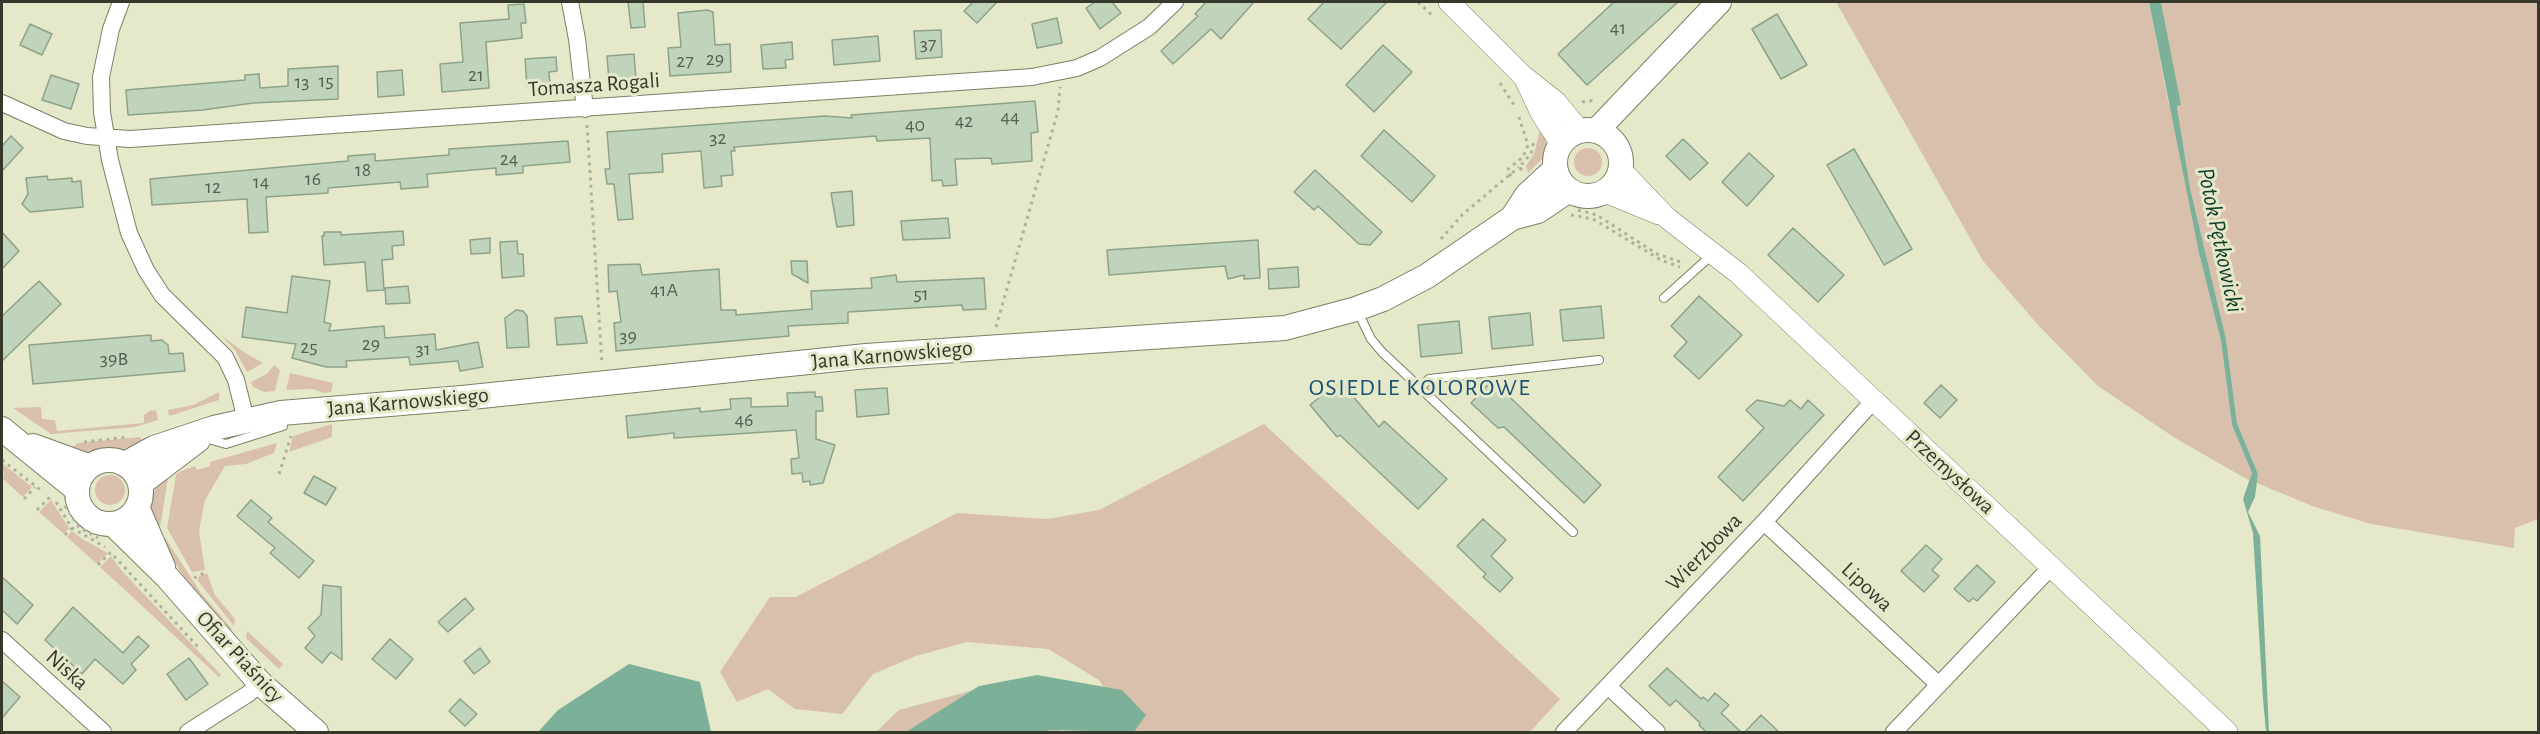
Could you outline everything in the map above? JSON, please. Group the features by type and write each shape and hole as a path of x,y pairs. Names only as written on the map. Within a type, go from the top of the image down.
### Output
{"main road":[{"path":"1579,135 1609,136 1617,146 1622,158 1621,170 1616,183 1605,192 1593,196 1580,195 1568,200 1556,169 1556,156 1579,135 1643,83 1719,2"},
{"path":"1617,146 1643,83"},
{"name":"Jana Karnowskiego","path":"1512,218 1527,195 1556,169"},
{"name":"Jana Karnowskiego","path":"125,464 154,448 246,420 287,422 462,398 711,370 995,346 1285,328 1356,309 1383,299 1427,276 1512,218 1568,200"},
{"name":"Jana Karnowskiego","path":"139,495 208,433"},
{"path":"9,434 88,466"},
{"path":"9,434 76,489"},
{"path":"113,459 125,464 135,472 139,495 127,518 113,524 91,519 77,500 76,489 80,476 88,466 100,460 113,459"},
{"name":"Ofiar Piaśnicy","path":"139,495 168,578"},
{"name":"Ofiar Piaśnicy","path":"113,524 168,578 260,683 316,732"}],"street":[{"path":"121,2 111,29 101,77 106,139 129,233 146,270 162,295 225,357 236,380 246,420"},
{"path":"570,2 585,109"},
{"name":"Tomasza Rogali","path":"2,103 64,131 106,139 585,109 1032,77 1077,68 1127,43 1149,27 1175,2"},
{"path":"1449,2 1541,113 1579,135"},
{"name":"Przemysłowa","path":"1621,170 1667,218 1703,265 1738,273 2223,731"},
{"name":"Przemysłowa","path":"1605,192 1667,218"},
{"name":"Wierzbowa","path":"1564,732 1764,522 1874,400"},
{"name":"Lipowa","path":"1764,522 1939,685"},
{"path":"1894,732 2051,567"},
{"name":"Niska","path":"2,640 103,732"},
{"path":"188,732 248,694 260,683"},
{"path":"1608,687 1657,732"}],"lane":[{"path":"1664,298 1703,265"},
{"path":"1356,309 1371,339 1573,532"},
{"path":"1420,388 1429,379 1599,360"},
{"path":"208,433 226,444 283,426 287,422"}],"path":[{"path":"1418,2 1441,24"},
{"path":"995,346 994,334 1058,111 1059,72"},
{"path":"1515,79 1520,104"},
{"path":"1499,81 1512,101 1528,139 1523,157 1507,171 1515,180"},
{"path":"585,109 602,369"},
{"path":"1439,242 1463,214 1519,167 1531,154 1534,136"},
{"path":"1519,167 1527,176"},
{"path":"1568,200 1658,254 1703,265"},
{"path":"1567,216 1593,219 1660,260 1703,265"},
{"path":"279,474 287,422"},
{"path":"2,460 51,496 72,528 111,552 122,567 201,650"},
{"path":"24,499 36,486"},
{"path":"37,510 51,496"},
{"path":"65,535 72,528"},
{"path":"98,565 111,552"},
{"path":"192,579 206,572"}],"shaded area":[{"path":"1836,2 2149,2 2169,106 2172,107 2199,253 2221,341 2232,425 2252,473 2250,481 2175,438 2098,386 2038,325 1983,261"},
{"path":"2149,2 2161,2 2181,105 2177,106 2190,188 2226,339 2237,423 2258,474 2255,497 2248,512 2260,536 2269,732 2266,732 2263,699 2253,533 2243,499 2252,473 2232,425 2221,341 2199,253"},
{"path":"2161,2 2538,2 2538,519 2515,528 2514,548 2371,524 2312,506 2257,483 2258,474 2237,423 2226,339 2190,188 2177,105 2180,104"},
{"path":"1540,130 1546,139 1545,156 1528,173 1526,166 1534,154"},
{"path":"1588,148 1598,152 1602,162 1598,172 1588,176 1578,172 1574,162 1578,152"},
{"path":"221,335 263,363 247,372 235,350"},
{"path":"274,365 280,370 275,391 264,392 253,387 251,382 267,374"},
{"path":"290,373 333,383 331,392 324,393 312,389 286,390"},
{"path":"219,392 219,400 169,416 168,410 193,405"},
{"path":"41,407 42,419 55,420 57,431 144,423 144,415 156,410 158,420 135,427 51,434 13,408"},
{"path":"332,424 332,437 289,452 293,436"},
{"path":"1264,424 1560,699 1530,732 1134,732 1099,680 1048,649 967,642 916,656 873,674 842,714 795,709 768,689 737,702 720,672 770,597 796,597 957,513 1047,519 1099,510"},
{"path":"140,437 145,445 130,449 109,448 83,452 70,449 78,443"},
{"path":"277,443 274,453 246,464 225,466 205,500 199,531 205,570 192,572 167,528 176,475 195,466 197,470 210,466 210,462"},
{"path":"2,463 32,487 23,497 2,478 4,475"},
{"path":"110,475 121,479 125,490 121,501 110,505 99,501 95,490 99,479"},
{"path":"168,477 161,523 157,529 150,511 150,502 156,486"},
{"path":"51,500 69,528 64,534 39,512"},
{"path":"72,531 108,553 97,564 67,537"},
{"path":"161,539 166,539 201,593 232,629 229,632 183,576"},
{"path":"111,556 122,571 221,675 219,677 100,567"},
{"path":"207,573 215,595 235,619 234,626 198,581 199,576"},
{"path":"247,631 283,664 279,669 246,638"},
{"path":"629,664 700,682 711,732 538,732 558,710"},
{"path":"1037,675 1122,690 1146,715 1134,732 1049,730 1047,732 906,732 979,686"},
{"path":"985,687 1063,712 1060,732 876,732 899,710"}],"building":[{"path":"628,2 643,2 645,27 631,28"},
{"path":"973,2 997,2 977,23 964,11"},
{"path":"1095,2 1112,2 1121,13 1100,29 1086,8"},
{"path":"1206,2 1254,2 1221,39 1211,29 1173,64 1161,51 1198,16 1195,14"},
{"path":"1324,2 1387,2 1341,49 1308,19"},
{"path":"1614,2 1678,2 1587,85 1558,54"},
{"path":"524,4 526,23 521,23 522,38 486,42 489,88 442,92 440,64 463,62 460,23 509,19 508,5"},
{"path":"707,10 713,12 715,45 730,44 731,72 670,76 668,48 681,47 678,13"},
{"path":"1777,14 1807,65 1781,79 1752,29"},
{"path":"1057,18 1062,43 1037,48 1032,24"},
{"path":"30,24 52,34 42,55 20,45"},
{"path":"941,30 942,57 916,59 914,31"},
{"path":"878,36 880,61 834,65 832,40"},
{"path":"792,42 793,59 785,60 786,68 763,69 761,45"},
{"path":"1383,45 1412,72 1374,112 1346,85"},
{"path":"634,54 636,79 609,81 607,56"},
{"path":"556,57 557,71 549,72 550,84 527,86 525,59"},
{"path":"338,66 338,99 253,103 203,110 128,115 126,90 245,80 245,75 259,74 260,88 288,86 288,69"},
{"path":"402,70 404,95 378,97 377,72"},
{"path":"51,75 79,84 71,109 42,100"},
{"path":"1035,101 1038,132 1031,133 1032,161 992,164 991,158 955,159 957,185 943,186 942,180 932,181 930,138 877,141 876,136 734,147 735,151 731,151 733,175 721,176 722,186 704,188 701,151 662,154 663,172 629,174 633,219 618,220 614,184 607,184 605,169 610,169 607,132 825,116 852,118 851,115"},
{"path":"1384,130 1435,176 1412,202 1361,156"},
{"path":"11,136 23,148 2,171 2,146"},
{"path":"1683,139 1708,163 1690,180 1666,156"},
{"path":"568,141 570,162 523,166 523,173 496,175 496,168 427,174 428,187 401,189 400,182 328,188 328,193 266,197 268,232 249,233 247,199 152,205 150,179 348,161 348,156 375,154 375,161 449,155 449,149"},
{"path":"1854,149 1912,249 1884,265 1827,165"},
{"path":"1749,153 1774,176 1747,206 1722,182"},
{"path":"1315,170 1382,232 1370,245 1359,244 1318,206 1314,210 1294,192"},
{"path":"47,176 48,180 72,178 72,182 81,181 83,207 30,212 22,204 28,194 26,178"},
{"path":"852,191 854,225 837,227 831,193"},
{"path":"948,218 950,238 903,240 901,221"},
{"path":"1793,228 1844,275 1818,302 1768,255"},
{"path":"403,231 404,245 392,246 393,259 382,260 384,290 367,291 365,262 324,265 322,236 324,232 341,232 341,235"},
{"path":"2,232 19,251 2,269"},
{"path":"490,238 490,253 471,254 470,240"},
{"path":"1258,240 1260,278 1244,279 1244,275 1228,279 1225,266 1109,275 1107,250"},
{"path":"517,241 518,254 523,254 524,276 502,278 500,242"},
{"path":"791,261 807,261 808,283 792,274"},
{"path":"640,264 642,275 719,269 721,310 736,310 736,315 812,309 811,291 872,288 871,278 896,275 897,282 984,278 986,309 963,310 962,305 848,312 848,323 788,326 789,336 616,351 614,323 621,322 617,291 609,292 608,265"},
{"path":"1298,267 1299,287 1269,289 1268,269"},
{"path":"292,276 330,281 324,322 331,324 329,331 384,326 385,338 435,334 436,350 478,342 483,367 460,371 458,361 410,365 409,357 346,361 347,367 326,367 292,358 296,344 242,337 246,307 287,313"},
{"path":"39,281 61,304 2,361 2,316"},
{"path":"408,286 410,303 386,304 385,288"},
{"path":"1699,296 1742,335 1699,379 1674,356 1687,342 1671,326"},
{"path":"1601,306 1604,338 1563,341 1560,310"},
{"path":"516,310 523,311 527,316 529,347 507,348 505,318"},
{"path":"1530,313 1533,345 1492,349 1489,317"},
{"path":"582,316 587,343 557,345 555,318"},
{"path":"1459,321 1462,353 1421,357 1418,325"},
{"path":"151,335 151,341 162,340 168,345 169,354 183,353 185,371 33,384 29,345"},
{"path":"1492,380 1601,485 1584,503 1504,427 1498,428 1471,403"},
{"path":"1340,381 1379,427 1384,421 1447,479 1418,509 1340,435 1337,437 1310,405"},
{"path":"1941,385 1957,400 1940,418 1924,403"},
{"path":"887,388 889,414 857,417 855,390"},
{"path":"815,392 815,397 822,397 823,411 816,411 816,439 835,445 823,483 810,485 810,481 803,482 802,473 792,474 791,459 799,458 796,430 674,438 674,433 628,438 626,416 700,408 700,412 731,409 730,399 751,398 751,407 788,406 787,393"},
{"path":"1757,400 1784,406 1790,400 1801,409 1808,400 1824,415 1743,501 1718,477 1764,428 1746,410"},
{"path":"314,476 336,488 326,505 304,493"},
{"path":"251,500 272,518 268,522 314,561 299,578 270,553 275,548 237,516"},
{"path":"1483,519 1506,540 1491,556 1513,578 1500,592 1483,577 1486,574 1457,546"},
{"path":"1926,545 1942,559 1932,570 1939,576 1924,592 1901,571"},
{"path":"1977,565 1995,582 1977,601 1973,598 1969,602 1954,589"},
{"path":"2,577 33,605 17,624 2,610"},
{"path":"323,585 341,587 342,660 331,652 322,663 305,648 315,636 308,628 321,615"},
{"path":"465,598 474,609 448,632 438,622"},
{"path":"73,607 123,653 138,636 149,646 131,664 136,670 123,684 95,659 82,674 45,640"},
{"path":"390,639 413,659 396,679 372,659"},
{"path":"480,648 490,662 474,674 464,661"},
{"path":"189,658 208,684 186,700 167,674"},
{"path":"1667,668 1701,699 1703,697 1708,701 1715,693 1729,705 1721,713 1741,732 1706,732 1676,700 1670,706 1649,686"},
{"path":"2,681 20,697 2,718"},
{"path":"460,699 477,714 465,726 449,711"},
{"path":"1761,715 1779,732 1745,732"}],"district":[{"name":"OSIEDLE KOLOROWE","path":"1420,388"}],"water label":[{"name":"Potok Pętkowicki","path":"2220,240"}]}
